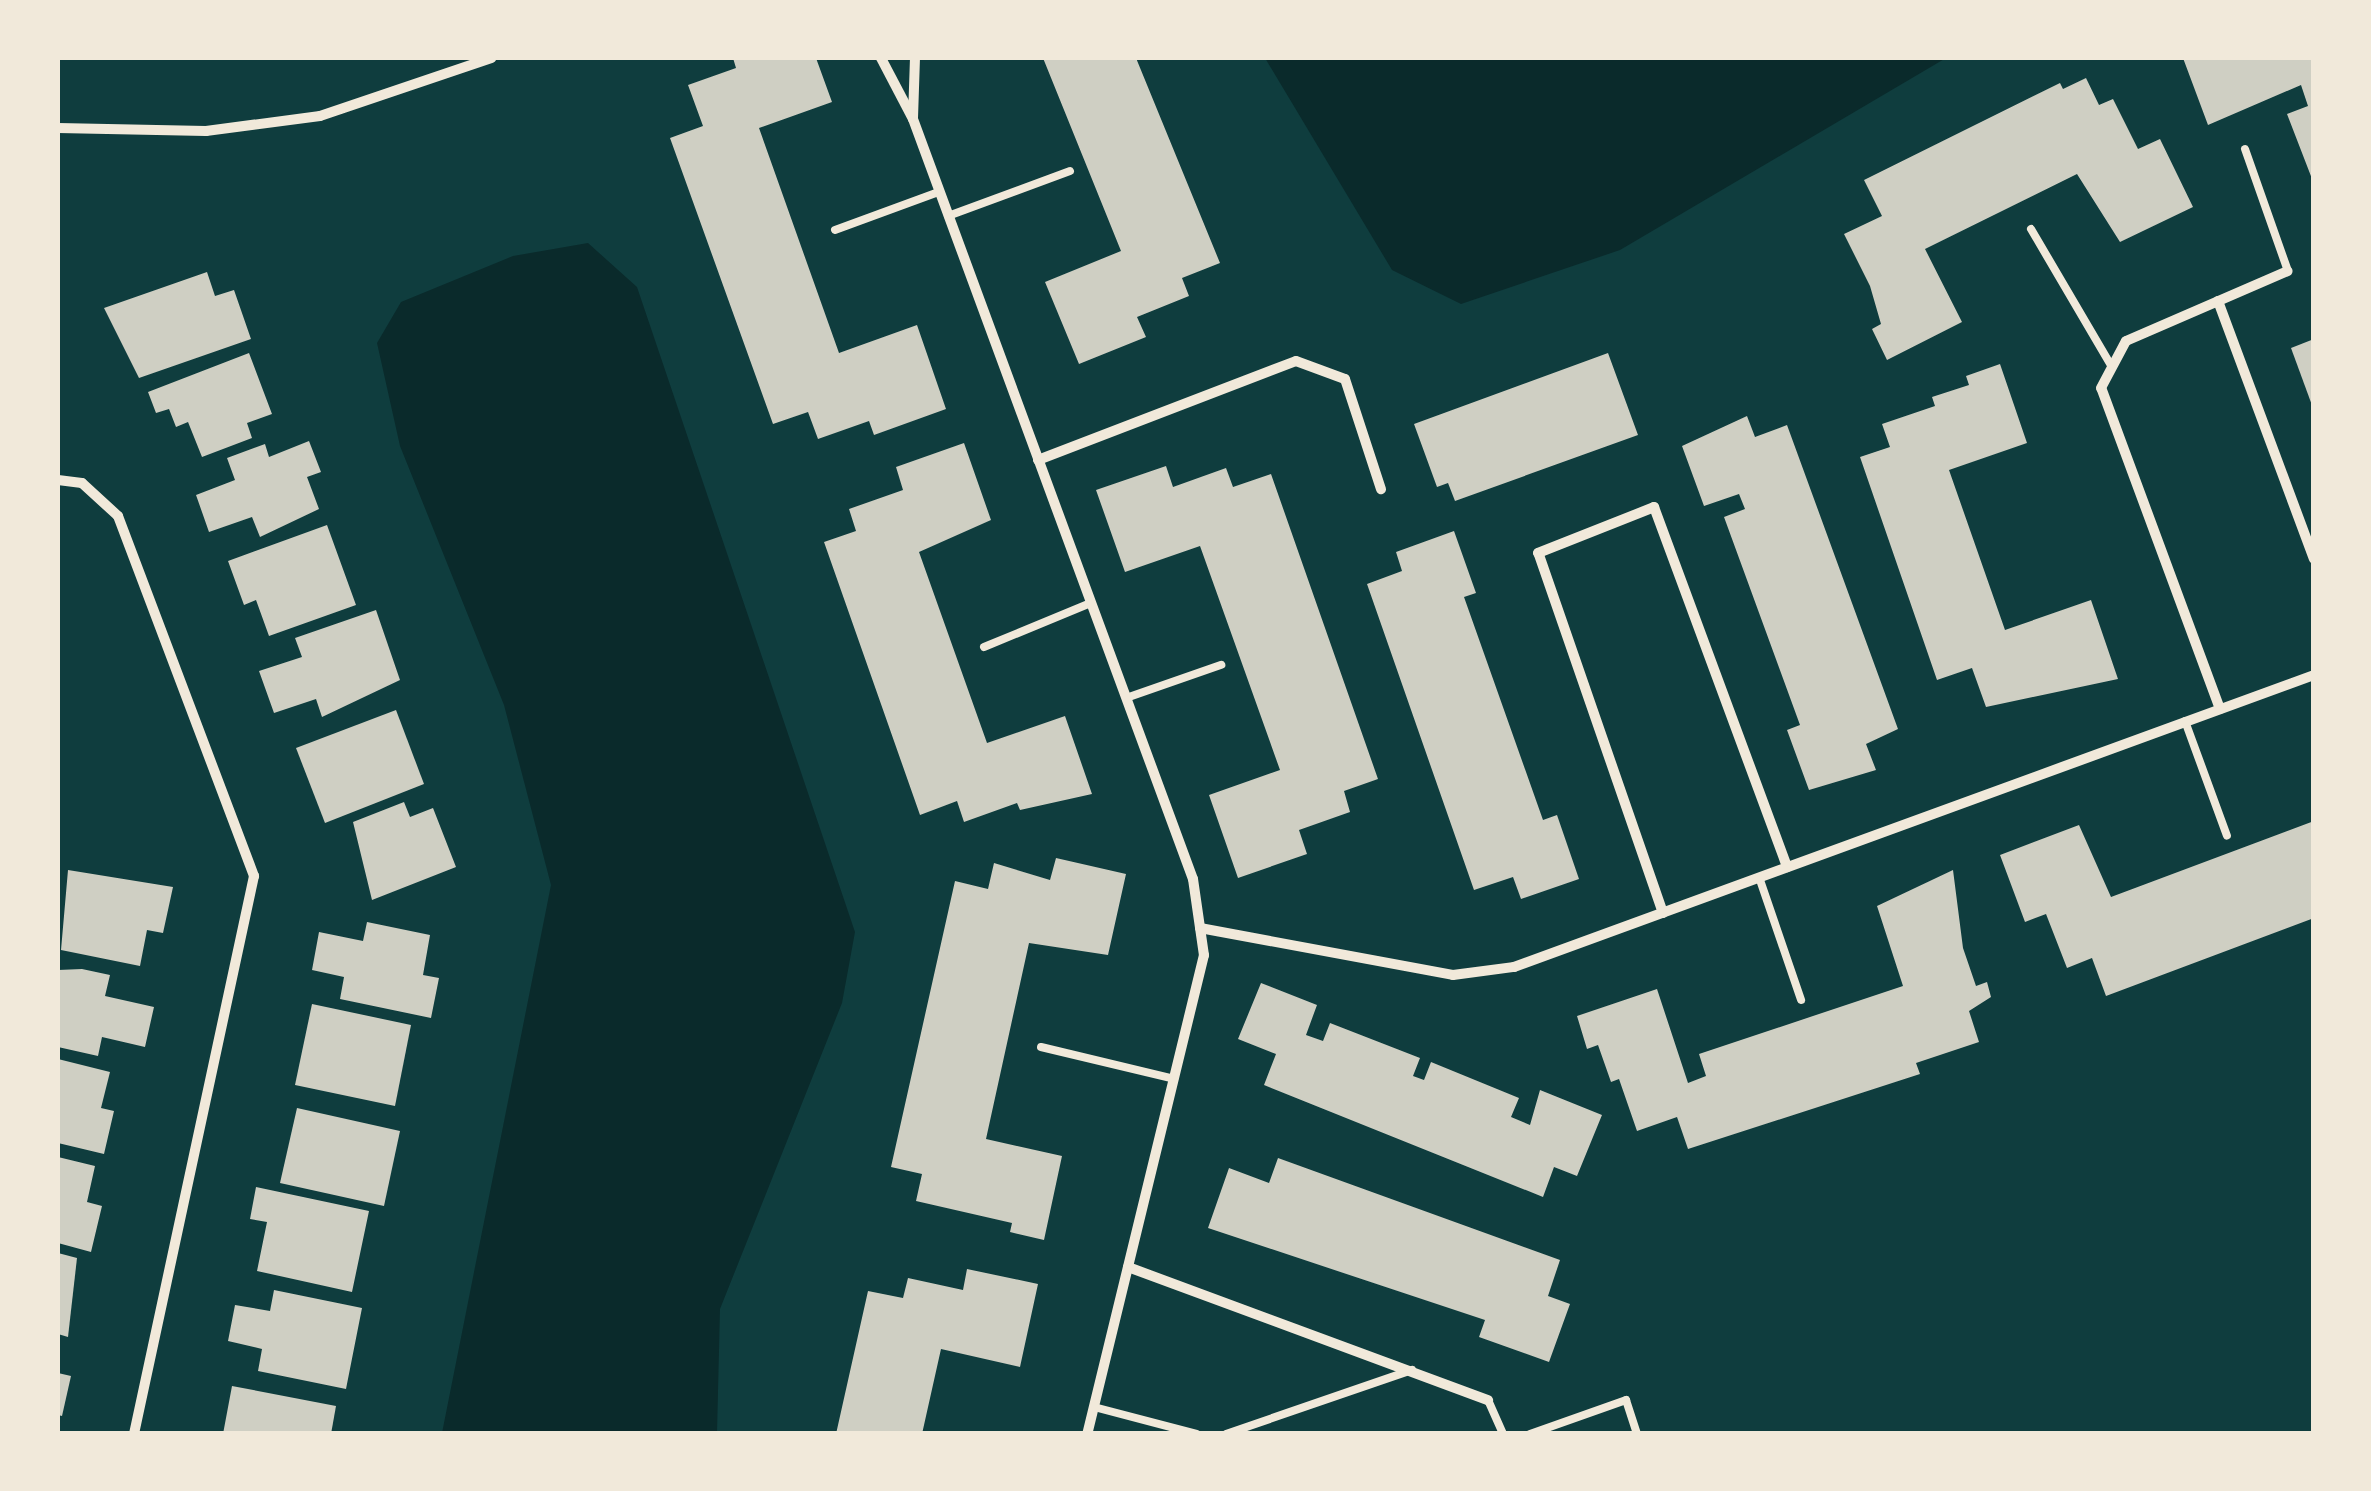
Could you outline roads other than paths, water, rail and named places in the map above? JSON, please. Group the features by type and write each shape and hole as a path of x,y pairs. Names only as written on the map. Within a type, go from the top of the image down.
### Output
{"street":[{"path":"58,128 206,131 320,116 491,58"},
{"path":"881,58 914,119 1193,879 1204,955 1087,1434"},
{"path":"914,58 914,119"},
{"path":"2220,709 2101,388 2126,341 2288,271"},
{"path":"2218,301 2314,560"},
{"path":"1038,460 1296,361 1345,379 1381,489"},
{"path":"58,480 82,483 118,516 254,876 134,1434"},
{"path":"1663,913 1538,553 1654,507 1786,867"},
{"path":"1200,928 1453,975 1514,967 2314,675"},
{"path":"1128,1268 1416,1369 1488,1400"}],"lane":[{"path":"2245,149 2288,271"},
{"path":"948,216 1070,171"},
{"path":"835,230 939,192"},
{"path":"2031,229 2112,366"},
{"path":"984,647 1091,603"},
{"path":"1126,698 1221,665"},
{"path":"2185,721 2227,836"},
{"path":"1759,877 1801,1000"},
{"path":"1041,1047 1174,1079"},
{"path":"1226,1434 1416,1369"},
{"path":"1488,1400 1503,1434"},
{"path":"1530,1434 1626,1400 1637,1434"},
{"path":"1094,1407 1197,1434"}],"water":[{"path":"1265,58 1946,58 1620,250 1461,304 1392,270"},
{"path":"588,243 637,287 855,932 842,1003 720,1309 717,1433 442,1433 551,885 504,705 400,446 377,343 401,302 513,256"}]}
